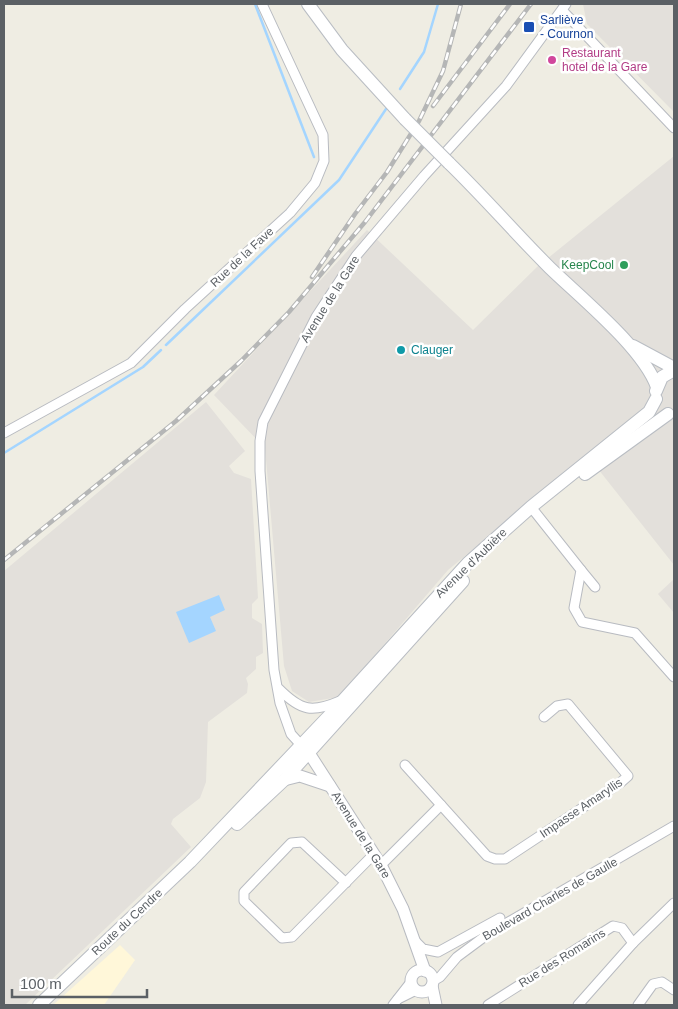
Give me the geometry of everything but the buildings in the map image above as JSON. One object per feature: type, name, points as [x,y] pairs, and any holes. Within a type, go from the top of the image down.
[{"type":"main road","points":[[308,4],[342,50],[405,118],[624,341],[652,374],[661,408],[671,415]]},
{"type":"main road","points":[[624,341],[674,369]]},
{"type":"main road","name":"Avenue d'Aubière","points":[[305,749],[343,700],[443,589],[468,564],[649,412],[662,377],[674,369]]},
{"type":"main road","name":"Avenue d'Aubière","points":[[305,749],[472,570],[533,511],[595,466],[671,415]]},
{"type":"main road","name":"Route du Cendre","points":[[190,862],[238,823],[284,780],[305,749]]},
{"type":"main road","name":"Route du Cendre","points":[[40,1004],[190,862],[305,749]]},
{"type":"street","name":"Rue de la Fave","points":[[4,433],[131,363],[185,309],[290,214],[315,183],[324,161],[323,135],[262,4]]},
{"type":"street","points":[[564,7],[674,128]]},
{"type":"street","name":"Avenue de la Gare","points":[[429,1005],[422,982],[414,940],[403,908],[374,854],[305,749],[291,734],[280,703],[274,670],[260,472],[260,440],[263,422],[316,317],[356,256],[424,176],[506,86],[564,7]]},
{"type":"street","points":[[533,511],[595,587]]},
{"type":"street","points":[[581,570],[574,608],[582,622],[635,633],[674,677]]},
{"type":"street","points":[[279,690],[292,703],[306,709],[322,708],[343,700]]},
{"type":"street","name":"Impasse Amaryllis","points":[[405,765],[487,856],[495,859],[505,859],[628,776],[568,704],[557,706],[544,717]]},
{"type":"street","points":[[284,780],[300,776],[330,786]]},
{"type":"street","points":[[381,865],[441,805]]},
{"type":"street","name":"Boulevard Charles de Gaulle","points":[[395,1002],[422,982],[440,977],[457,957],[488,934],[674,826]]},
{"type":"street","points":[[346,883],[302,842],[291,843],[244,892],[244,901],[282,938],[292,937],[346,883],[374,854]]},
{"type":"street","points":[[578,1005],[633,943],[674,902]]},
{"type":"street","name":"Boulevard Charles de Gaulle","points":[[414,940],[423,949],[438,952],[500,918]]},
{"type":"street","name":"Rue des Romarins","points":[[488,1005],[614,926],[622,928],[633,943]]},
{"type":"street","name":"Avenue de la Gare","points":[[422,982],[436,1005]]},
{"type":"street","points":[[638,1005],[653,984],[662,982],[674,990]]},
{"type":"shaded area","points":[[583,4],[674,4],[674,112],[587,24]]},
{"type":"shaded area","points":[[674,156],[674,565],[587,455],[448,570],[339,697],[309,702],[292,691],[284,666],[265,448],[214,395],[367,230],[473,330],[537,267]]},
{"type":"shaded area","points":[[206,402],[245,451],[229,466],[234,473],[251,479],[258,598],[252,604],[252,618],[262,624],[263,653],[256,657],[256,669],[246,678],[248,684],[247,693],[208,722],[206,782],[200,798],[173,819],[171,824],[191,847],[25,1005],[4,1005],[4,571]]},
{"type":"shaded area","points":[[674,579],[674,613],[658,594]]},
{"type":"shaded area","points":[[120,945],[135,960],[104,1005],[53,1005]]},
{"type":"water","points":[[219,595],[225,610],[210,617],[216,631],[189,643],[176,612]]},
{"type":"waterway","points":[[255,4],[314,157]]},
{"type":"waterway","points":[[400,89],[424,52],[438,4]]},
{"type":"waterway","points":[[166,345],[339,180],[386,109]]},
{"type":"waterway","points":[[4,453],[143,367],[161,350]]},
{"type":"railway","points":[[312,277],[355,214],[387,172],[419,121],[443,71],[461,4]]},
{"type":"railway","points":[[433,106],[510,4]]},
{"type":"railway","points":[[4,560],[176,421],[241,361],[289,312],[365,222],[531,4]]},
{"type":"place","name":"Sarliève - Cournon","points":[[529,27]]},
{"type":"place","name":"Restaurant hotel de la Gare","points":[[552,60]]},
{"type":"place","name":"KeepCool","points":[[624,265]]},
{"type":"place","name":"Clauger","points":[[401,350]]}]
